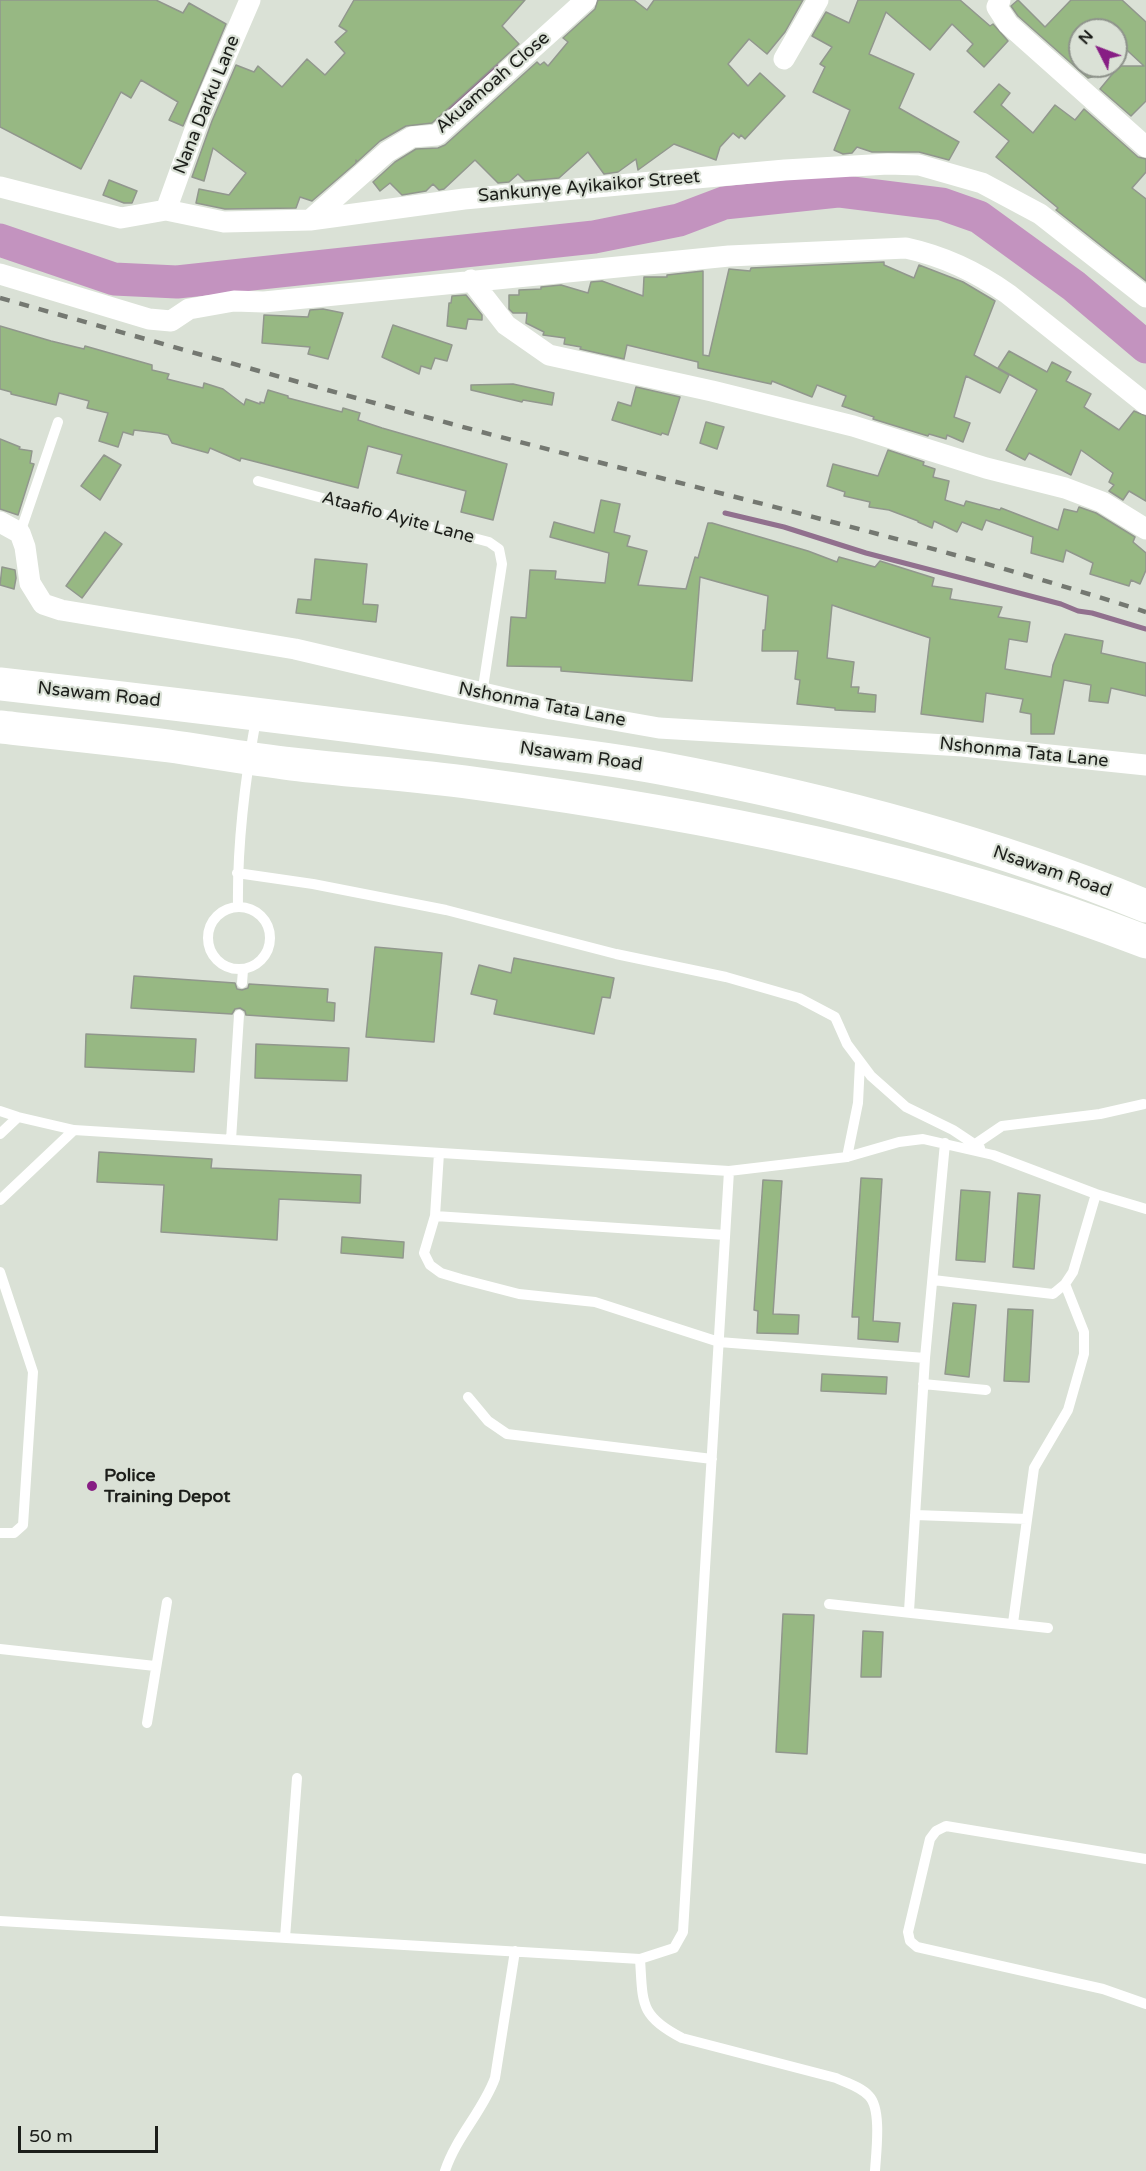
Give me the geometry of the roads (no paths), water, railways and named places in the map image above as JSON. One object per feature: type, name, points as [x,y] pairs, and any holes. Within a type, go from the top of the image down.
[{"type":"highway","name":"Nsawam Road","points":[[0,684],[257,713],[657,767],[800,797],[951,836],[1098,886],[1146,906]]},
{"type":"highway","name":"Nsawam Road","points":[[0,726],[249,758],[471,783],[651,809],[788,836],[930,870],[1099,924],[1146,942]]},
{"type":"street","name":"Nana Darku Lane","points":[[166,210],[200,116],[250,0]]},
{"type":"street","name":"Akuamoah Close","points":[[310,220],[387,152],[412,137],[437,135],[586,0]]},
{"type":"street","points":[[784,59],[818,0]]},
{"type":"street","points":[[1000,0],[997,7],[1008,24],[1146,147]]},
{"type":"street","name":"Sankunye Ayikaikor Street","points":[[0,187],[121,218],[166,210],[224,222],[310,220],[464,199],[785,170],[888,164],[919,165],[982,183],[1040,214],[1146,297]]},
{"type":"street","points":[[0,274],[139,316],[171,321],[189,309],[234,301],[264,302],[729,256],[906,248],[955,264],[986,279],[1146,404]]},
{"type":"street","points":[[471,280],[506,326],[549,355],[712,391],[854,426],[986,468],[1065,488],[1102,502],[1146,529]]},
{"type":"street","points":[[0,522],[20,533]]},
{"type":"street","name":"Nshonma Tata Lane","points":[[20,533],[25,547],[30,583],[43,604],[61,610],[295,649],[551,709],[659,728],[963,746],[1146,765]]},
{"type":"lane","points":[[20,533],[58,422]]},
{"type":"lane","name":"Ataafio Ayite Lane","points":[[258,481],[489,542],[499,549],[502,564],[482,694]]},
{"type":"lane","points":[[238,907],[237,873],[249,758],[257,713]]},
{"type":"lane","points":[[237,873],[313,884],[446,910],[615,954],[726,977],[799,998],[835,1017],[847,1044],[871,1076],[906,1107],[953,1130],[993,1155]]},
{"type":"lane","points":[[238,907],[251,909],[262,917],[269,929],[270,942],[265,955],[256,965],[243,970],[226,968],[213,957],[207,941],[210,924],[222,912],[238,907]]},
{"type":"lane","points":[[242,983],[243,970]]},
{"type":"lane","points":[[231,1140],[239,1015]]},
{"type":"lane","points":[[847,1157],[858,1103],[861,1062]]},
{"type":"lane","points":[[974,1145],[1002,1126],[1100,1114],[1144,1104]]},
{"type":"lane","points":[[0,1111],[74,1130],[729,1171],[847,1157],[899,1142],[923,1138],[993,1155],[1096,1194],[1146,1209]]},
{"type":"lane","points":[[0,1134],[18,1117]]},
{"type":"lane","points":[[0,1200],[74,1130]]},
{"type":"lane","points":[[909,1611],[925,1358],[945,1143]]},
{"type":"lane","points":[[439,1153],[435,1216],[424,1253],[430,1265],[441,1273],[519,1294],[595,1302],[719,1342],[925,1358]]},
{"type":"lane","points":[[0,1921],[640,1959],[674,1948],[683,1932],[729,1171]]},
{"type":"lane","points":[[933,1280],[1053,1294],[1065,1284],[1073,1272],[1096,1194]]},
{"type":"lane","points":[[435,1216],[725,1235]]},
{"type":"lane","points":[[0,1272],[33,1372],[23,1525],[14,1533],[0,1533]]},
{"type":"lane","points":[[1014,1623],[1034,1468],[1068,1410],[1084,1354],[1084,1332],[1065,1284]]},
{"type":"lane","points":[[923,1384],[986,1390]]},
{"type":"lane","points":[[468,1397],[488,1421],[507,1434],[712,1459]]},
{"type":"lane","points":[[915,1515],[1027,1519]]},
{"type":"lane","points":[[147,1723],[167,1602]]},
{"type":"lane","points":[[829,1604],[1048,1628]]},
{"type":"lane","points":[[0,1649],[155,1666]]},
{"type":"lane","points":[[285,1938],[297,1778]]},
{"type":"lane","points":[[1146,1859],[946,1826],[936,1831],[930,1839],[908,1932],[910,1941],[917,1947],[1103,1989],[1146,2004]]},
{"type":"lane","points":[[445,2171],[454,2148],[489,2093],[495,2078],[515,1951]]},
{"type":"lane","points":[[640,1959],[643,2002],[651,2017],[663,2028],[682,2038],[836,2078],[856,2086],[870,2097],[876,2109],[875,2171]]},
{"type":"waterway","points":[[449,107],[497,67]]},
{"type":"waterway","points":[[0,240],[114,279],[177,282],[594,237],[679,220],[724,203],[838,191],[942,204],[979,217],[1074,286],[1146,347]]},
{"type":"waterway","points":[[725,513],[784,527],[866,553],[1061,604],[1078,611],[1146,629]]},
{"type":"railway","points":[[0,298],[448,423],[910,543],[1146,612]]},
{"type":"place","name":"Police Training Depot","points":[[92,1486]]}]
